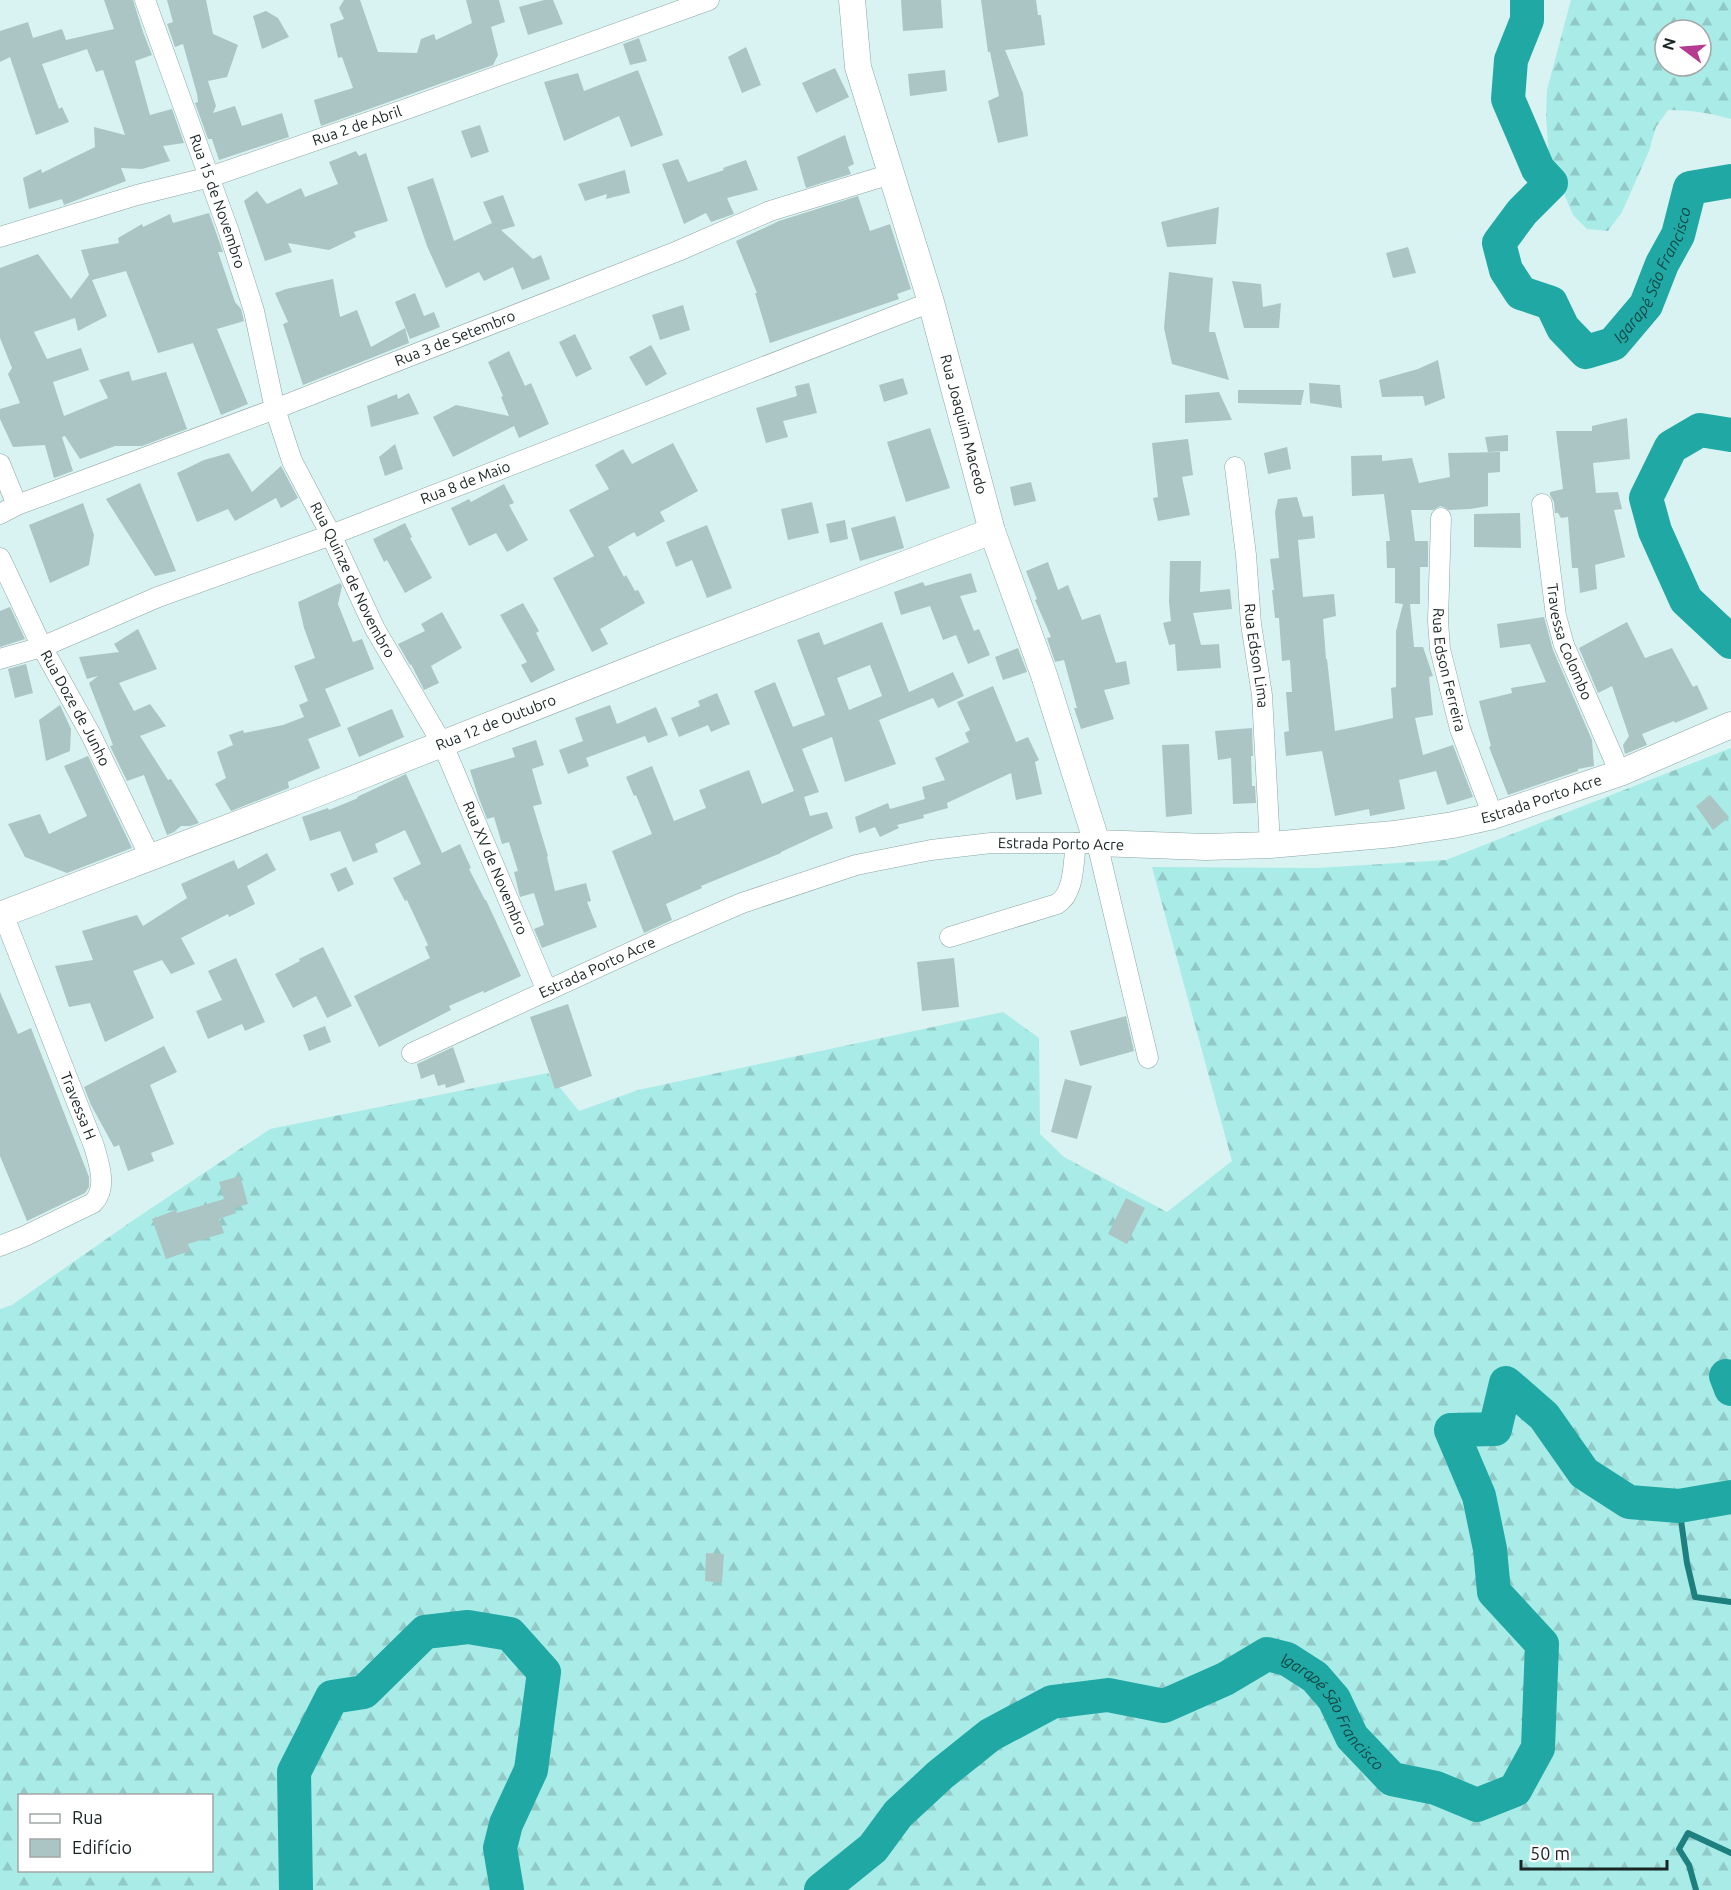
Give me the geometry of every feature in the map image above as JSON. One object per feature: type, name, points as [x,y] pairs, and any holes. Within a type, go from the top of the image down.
[{"type":"street","name":"Rua 15 de Novembro","points":[[145,0],[210,177],[254,311],[275,409]]},
{"type":"street","name":"Rua 2 de Abril","points":[[0,237],[137,195],[210,177],[709,0]]},
{"type":"street","name":"Rua Joaquim Macedo","points":[[852,0],[858,67],[931,302],[992,531],[1044,675],[1087,843]]},
{"type":"street","name":"Rua 3 de Setembro","points":[[9,510],[275,409],[678,251],[770,211],[891,174]]},
{"type":"street","name":"Rua 8 de Maio","points":[[0,659],[42,647],[158,597],[331,535],[931,302]]},
{"type":"street","name":"Rua Quinze de Novembro","points":[[275,409],[292,461],[331,535],[375,629],[443,745]]},
{"type":"street","points":[[0,464],[9,510]]},
{"type":"street","name":"Rua Edson Lima","points":[[1235,467],[1246,555],[1251,624],[1262,695],[1270,845]]},
{"type":"street","name":"Travessa Colombo","points":[[1542,504],[1556,616],[1564,645],[1620,773]]},
{"type":"street","name":"Rua Edson Ferreira","points":[[1442,518],[1438,621],[1440,649],[1460,729],[1472,758],[1481,790],[1493,816]]},
{"type":"street","name":"Rua 12 de Outubro","points":[[1,914],[992,531]]},
{"type":"street","name":"Rua Doze de Junho","points":[[0,558],[42,647],[91,735],[150,857]]},
{"type":"street","name":"Estrada Porto Acre","points":[[412,1053],[742,903],[856,865],[931,850],[991,843],[1270,845],[1394,834],[1453,825],[1493,816],[1620,773],[1731,725]]},
{"type":"street","name":"Rua XV de Novembro","points":[[443,745],[547,991]]},
{"type":"street","points":[[950,937],[1064,900],[1087,843]]},
{"type":"street","points":[[1087,843],[1148,1058]]},
{"type":"street","name":"Travessa H","points":[[0,1246],[93,1203],[98,1198],[101,1182],[100,1166],[94,1146],[1,914]]},
{"type":"green space","points":[[1571,0],[1731,0],[1731,119],[1700,112],[1668,110],[1656,127],[1649,151],[1622,212],[1608,231],[1587,229],[1573,215],[1549,158],[1547,90]]},
{"type":"green space","points":[[1731,748],[1731,1890],[0,1890],[0,1309],[12,1305],[270,1129],[548,1073],[579,1111],[638,1090],[1003,1012],[1039,1038],[1040,1134],[1064,1157],[1167,1212],[1232,1161],[1152,867],[1318,868],[1446,860]]},
{"type":"building","points":[[104,0],[133,0],[152,55],[135,61],[150,115],[172,109],[184,143],[163,146],[170,161],[142,169],[121,168],[126,181],[64,205],[62,199],[29,209],[23,178],[41,169],[42,173],[95,147],[94,127],[125,135],[103,70],[96,72],[87,49],[42,64],[59,109],[62,107],[69,122],[36,135],[10,57],[0,62],[0,31],[28,22],[33,38],[62,29],[66,40],[114,29]]},
{"type":"building","points":[[167,0],[206,0],[213,34],[238,45],[227,77],[208,81],[216,106],[213,113],[235,106],[242,126],[282,113],[289,137],[219,160],[212,139],[208,139],[195,103],[198,102],[197,94],[183,44],[175,47],[167,24],[173,22]]},
{"type":"building","points":[[344,0],[360,0],[378,52],[417,53],[421,39],[434,34],[436,40],[472,23],[466,0],[499,0],[505,22],[491,27],[498,55],[493,65],[321,126],[314,100],[353,88],[342,57],[338,58],[330,24],[344,19],[339,8]]},
{"type":"building","points":[[544,0],[553,0],[563,24],[528,35],[519,7]]},
{"type":"building","points":[[901,0],[941,0],[943,28],[903,31]]},
{"type":"building","points":[[981,0],[1036,0],[1038,15],[1041,15],[1045,45],[1005,50],[1023,93],[1028,136],[998,143],[988,101],[999,96],[990,52],[988,52]]},
{"type":"building","points":[[266,11],[278,18],[289,37],[262,49],[253,16]]},
{"type":"building","points":[[639,38],[647,61],[630,65],[623,44]]},
{"type":"building","points":[[746,47],[761,85],[742,93],[728,57]]},
{"type":"building","points":[[835,68],[849,97],[816,113],[802,83]]},
{"type":"building","points":[[638,70],[663,135],[631,147],[619,116],[564,141],[544,82],[578,73],[584,91]]},
{"type":"building","points":[[945,70],[947,91],[910,96],[908,74]]},
{"type":"building","points":[[480,125],[489,152],[471,158],[461,131]]},
{"type":"building","points":[[845,135],[854,164],[848,167],[851,174],[806,188],[797,157]]},
{"type":"building","points":[[356,151],[359,156],[366,153],[388,221],[354,232],[356,237],[329,250],[288,243],[292,252],[265,261],[244,201],[257,191],[267,204],[301,188],[305,197],[338,184],[329,162]]},
{"type":"building","points":[[678,159],[688,182],[746,160],[758,190],[727,198],[734,214],[711,222],[706,213],[684,224],[662,164]]},
{"type":"building","points":[[625,170],[630,193],[606,199],[607,194],[585,201],[578,184]]},
{"type":"building","points":[[433,178],[454,241],[492,223],[483,202],[503,195],[515,226],[501,230],[533,259],[541,255],[550,279],[522,290],[513,267],[484,281],[479,272],[446,288],[427,246],[407,187]]},
{"type":"building","points":[[858,196],[870,231],[890,224],[911,289],[897,294],[899,299],[770,343],[755,293],[757,293],[736,241],[779,221]]},
{"type":"building","points":[[1219,207],[1216,244],[1167,247],[1161,222]]},
{"type":"building","points":[[209,213],[223,252],[218,252],[244,321],[217,329],[248,404],[221,415],[193,343],[158,353],[126,271],[92,280],[107,316],[78,331],[75,318],[34,332],[47,359],[81,348],[89,370],[53,382],[64,416],[108,398],[99,380],[129,371],[132,381],[166,372],[187,429],[142,446],[115,446],[80,459],[65,436],[62,437],[73,471],[54,478],[45,445],[13,447],[0,419],[0,409],[20,403],[8,374],[12,368],[0,338],[0,268],[38,254],[71,299],[89,275],[81,250],[119,243],[118,238],[142,224],[143,227],[170,214],[173,223]]},
{"type":"building","points":[[1408,247],[1416,273],[1393,278],[1386,253]]},
{"type":"building","points":[[1169,272],[1213,278],[1209,332],[1215,332],[1229,380],[1172,364],[1164,328]]},
{"type":"building","points":[[333,279],[340,317],[357,310],[371,347],[405,328],[409,343],[303,385],[283,324],[288,322],[275,293]]},
{"type":"building","points":[[1232,281],[1261,284],[1263,307],[1281,303],[1279,328],[1244,328]]},
{"type":"building","points":[[415,293],[424,316],[434,312],[440,327],[410,339],[395,302]]},
{"type":"building","points":[[683,305],[690,330],[660,340],[652,315]]},
{"type":"building","points":[[575,334],[592,369],[576,377],[559,342]]},
{"type":"building","points":[[651,345],[667,374],[646,386],[629,357]]},
{"type":"building","points":[[509,351],[525,386],[531,383],[549,424],[519,438],[514,426],[453,457],[433,417],[456,405],[509,416],[488,362]]},
{"type":"building","points":[[1438,360],[1445,398],[1425,406],[1423,396],[1382,397],[1379,380],[1418,369]]},
{"type":"building","points":[[903,378],[908,394],[884,402],[879,385]]},
{"type":"building","points":[[809,383],[817,413],[783,421],[788,437],[766,443],[756,408],[797,396],[795,386]]},
{"type":"building","points":[[1309,383],[1340,385],[1342,408],[1310,403]]},
{"type":"building","points":[[1238,390],[1304,390],[1301,405],[1238,403]]},
{"type":"building","points":[[1219,392],[1232,420],[1185,423],[1185,395]]},
{"type":"building","points":[[409,393],[419,414],[371,427],[367,406],[397,394],[398,399]]},
{"type":"building","points":[[1627,418],[1630,459],[1593,463],[1596,493],[1618,492],[1622,509],[1614,510],[1625,557],[1595,565],[1597,589],[1580,593],[1578,568],[1572,568],[1568,517],[1561,518],[1558,513],[1555,513],[1554,502],[1550,495],[1550,492],[1563,489],[1556,431],[1592,431],[1592,426]]},
{"type":"building","points":[[930,428],[950,488],[906,502],[887,442]]},
{"type":"building","points":[[1508,435],[1508,451],[1488,452],[1485,437]]},
{"type":"building","points":[[1188,439],[1193,475],[1182,477],[1190,515],[1158,521],[1153,498],[1158,497],[1152,443]]},
{"type":"building","points":[[673,443],[698,491],[660,512],[665,521],[637,537],[634,532],[608,547],[624,577],[626,575],[645,603],[600,629],[608,644],[592,652],[553,578],[594,556],[569,510],[609,489],[595,465],[623,449],[632,464]]},
{"type":"building","points":[[395,444],[403,469],[385,476],[379,457]]},
{"type":"building","points":[[1287,447],[1291,469],[1268,474],[1264,453]]},
{"type":"building","points":[[1500,452],[1500,472],[1488,473],[1488,506],[1449,510],[1441,506],[1433,510],[1411,510],[1415,541],[1428,541],[1428,567],[1420,567],[1420,604],[1410,604],[1414,647],[1423,647],[1433,676],[1429,677],[1433,715],[1415,718],[1423,755],[1453,745],[1473,797],[1447,805],[1436,771],[1399,780],[1405,809],[1370,816],[1369,809],[1335,816],[1322,751],[1286,756],[1284,732],[1289,731],[1286,692],[1292,692],[1290,660],[1282,661],[1279,618],[1275,618],[1270,559],[1279,558],[1275,512],[1278,499],[1297,497],[1303,517],[1313,516],[1315,538],[1298,540],[1303,597],[1334,594],[1336,616],[1323,619],[1335,731],[1359,726],[1393,718],[1391,688],[1396,687],[1396,631],[1403,604],[1395,603],[1395,568],[1387,568],[1386,541],[1390,541],[1384,494],[1352,496],[1351,456],[1382,455],[1382,461],[1412,458],[1419,483],[1450,477],[1448,453]]},
{"type":"building","points":[[229,453],[252,492],[281,466],[298,498],[281,508],[276,498],[235,521],[228,509],[197,522],[177,473],[204,460]]},
{"type":"building","points":[[1031,482],[1036,501],[1014,506],[1010,487]]},
{"type":"building","points":[[140,483],[176,571],[155,576],[106,499]]},
{"type":"building","points":[[504,484],[514,503],[509,505],[528,540],[507,552],[496,533],[469,546],[451,508],[469,499],[471,502]]},
{"type":"building","points":[[812,502],[819,533],[788,540],[781,509]]},
{"type":"building","points":[[83,503],[94,535],[89,565],[50,583],[29,525]]},
{"type":"building","points":[[1520,513],[1521,548],[1474,547],[1474,514]]},
{"type":"building","points":[[895,516],[904,548],[860,561],[851,528]]},
{"type":"building","points":[[845,520],[848,539],[830,543],[826,524]]},
{"type":"building","points":[[405,523],[412,537],[410,538],[432,578],[405,593],[387,560],[384,562],[373,539]]},
{"type":"building","points":[[707,525],[732,588],[707,598],[692,560],[676,567],[666,542]]},
{"type":"building","points":[[1170,561],[1201,561],[1200,592],[1230,589],[1232,609],[1193,613],[1201,645],[1219,644],[1221,668],[1177,671],[1175,644],[1169,645],[1163,623],[1171,621]]},
{"type":"building","points":[[1048,562],[1058,590],[1068,585],[1082,620],[1100,614],[1116,663],[1126,661],[1130,684],[1104,690],[1114,719],[1081,729],[1064,660],[1055,662],[1047,638],[1051,637],[1035,600],[1037,599],[1026,571]]},
{"type":"building","points":[[971,573],[977,592],[960,596],[974,631],[979,629],[990,655],[968,664],[956,635],[943,640],[930,606],[901,615],[894,592],[923,582],[925,586]]},
{"type":"building","points":[[340,583],[342,586],[338,604],[353,642],[362,639],[374,669],[325,689],[341,726],[308,739],[320,768],[288,782],[289,788],[231,811],[215,784],[226,778],[217,752],[233,745],[229,735],[243,730],[244,733],[283,725],[304,717],[299,705],[308,701],[294,666],[315,658],[304,628],[298,602]]},
{"type":"building","points":[[523,603],[539,631],[536,633],[555,670],[531,683],[521,665],[527,662],[500,615]]},
{"type":"building","points":[[10,607],[25,639],[0,647],[0,611]]},
{"type":"building","points":[[442,612],[462,648],[431,666],[439,683],[424,690],[398,644],[425,631],[421,624]]},
{"type":"building","points":[[1544,617],[1553,650],[1592,740],[1594,766],[1578,769],[1578,771],[1508,795],[1489,747],[1491,746],[1479,701],[1512,693],[1511,688],[1546,682],[1530,644],[1500,648],[1497,624]]},
{"type":"building","points":[[882,622],[909,692],[953,672],[964,696],[938,708],[933,698],[879,720],[896,764],[845,782],[832,737],[802,749],[819,792],[804,797],[810,816],[827,812],[833,828],[781,853],[701,886],[702,888],[666,904],[672,920],[644,933],[612,851],[652,834],[626,777],[652,766],[674,821],[706,808],[699,790],[749,770],[762,804],[794,791],[754,691],[775,682],[793,727],[825,715],[797,640],[819,632],[824,645]],"holes":[[[870,665],[882,696],[849,710],[837,678]]]},
{"type":"building","points":[[1627,622],[1645,658],[1672,648],[1693,687],[1697,685],[1708,709],[1642,734],[1647,745],[1625,754],[1623,745],[1629,736],[1612,686],[1598,693],[1579,648]]},
{"type":"building","points":[[138,629],[157,669],[119,683],[134,711],[150,704],[166,726],[140,736],[199,823],[181,826],[167,835],[144,775],[127,781],[110,746],[113,745],[89,683],[98,676],[87,679],[79,657],[119,652],[114,644]]},
{"type":"building","points":[[1018,648],[1027,672],[1003,680],[995,657]]},
{"type":"building","points":[[26,664],[33,693],[15,698],[8,669]]},
{"type":"building","points":[[993,686],[1016,742],[1028,737],[1039,760],[1035,762],[1042,794],[1016,800],[1011,773],[947,803],[948,808],[923,815],[924,818],[897,825],[899,828],[880,837],[875,827],[859,833],[855,817],[888,803],[890,809],[925,799],[922,787],[945,780],[935,758],[969,742],[965,733],[970,730],[957,702]]},
{"type":"building","points":[[717,693],[730,724],[711,732],[708,725],[679,737],[671,718],[700,706],[698,701]]},
{"type":"building","points":[[60,705],[71,729],[70,751],[46,761],[39,720]]},
{"type":"building","points":[[610,705],[617,724],[656,707],[668,735],[648,743],[645,736],[586,758],[589,766],[568,774],[559,750],[583,741],[575,718]]},
{"type":"building","points":[[392,709],[404,737],[359,757],[347,728]]},
{"type":"building","points":[[1252,728],[1252,786],[1255,786],[1256,803],[1233,804],[1231,758],[1218,760],[1215,731]]},
{"type":"building","points":[[536,740],[544,765],[532,769],[542,804],[533,806],[548,856],[555,891],[586,883],[591,901],[587,902],[597,927],[542,948],[534,929],[544,925],[534,893],[520,897],[514,872],[518,871],[509,842],[502,844],[494,817],[487,819],[470,770],[515,757],[512,748]]},
{"type":"building","points":[[1189,744],[1192,814],[1166,817],[1162,745]]},
{"type":"building","points":[[88,756],[132,848],[67,873],[25,857],[8,824],[40,814],[49,834],[87,816],[64,766]]},
{"type":"building","points":[[406,774],[442,853],[460,844],[471,868],[469,869],[521,976],[449,1006],[451,1010],[379,1047],[354,996],[430,958],[425,947],[428,945],[407,900],[405,901],[393,878],[421,864],[405,830],[375,844],[378,852],[353,862],[340,831],[310,841],[302,817],[328,808],[329,810]]},
{"type":"building","points":[[1710,795],[1729,817],[1713,830],[1696,806]]},
{"type":"building","points":[[267,853],[276,870],[247,886],[255,904],[229,917],[228,914],[181,938],[195,964],[171,974],[162,960],[133,971],[154,1018],[105,1042],[90,1003],[69,1007],[55,966],[93,960],[82,931],[137,915],[143,926],[187,898],[181,884],[234,860],[238,869]]},
{"type":"building","points":[[346,867],[354,884],[338,892],[330,874]]},
{"type":"building","points":[[323,947],[352,1006],[327,1018],[316,996],[293,1008],[275,974]]},
{"type":"building","points":[[236,958],[265,1022],[245,1031],[242,1024],[208,1039],[196,1011],[222,1000],[208,971]]},
{"type":"building","points":[[954,958],[959,1007],[922,1011],[917,962]]},
{"type":"building","points":[[0,992],[18,1034],[31,1028],[89,1177],[89,1187],[85,1193],[27,1221],[0,1156]]},
{"type":"building","points":[[568,1004],[592,1076],[555,1089],[530,1017]]},
{"type":"building","points":[[1126,1016],[1134,1051],[1080,1066],[1070,1031]]},
{"type":"building","points":[[325,1026],[331,1042],[309,1051],[303,1035]]},
{"type":"building","points":[[164,1046],[177,1072],[150,1085],[174,1144],[151,1153],[154,1161],[128,1171],[119,1145],[114,1147],[84,1087]]},
{"type":"building","points":[[453,1047],[465,1082],[446,1088],[445,1084],[438,1086],[434,1074],[421,1079],[417,1064]]},
{"type":"building","points":[[1065,1079],[1092,1086],[1077,1139],[1051,1132]]},
{"type":"building","points":[[240,1176],[248,1204],[235,1208],[236,1213],[219,1219],[224,1233],[188,1244],[190,1251],[166,1259],[152,1219],[176,1210],[177,1213],[224,1199],[219,1182]]},
{"type":"building","points":[[1126,1198],[1145,1208],[1127,1244],[1108,1234]]},
{"type":"building","points":[[706,1553],[724,1554],[722,1583],[705,1581]]},
{"type":"waterway","name":"Igarapé São Francisco","points":[[1527,0],[1527,20],[1511,60],[1508,99],[1538,169],[1551,183],[1522,212],[1499,243],[1506,270],[1521,293],[1551,303],[1563,328],[1586,352],[1613,344],[1646,305],[1662,264],[1678,235],[1690,188],[1731,181]]},
{"type":"waterway","name":"Igarapé São Francisco","points":[[1731,435],[1700,430],[1671,447],[1646,498],[1655,531],[1686,600],[1731,642]]},
{"type":"waterway","name":"Igarapé São Francisco","points":[[1731,1381],[1726,1376],[1731,1389]]},
{"type":"waterway","name":"Igarapé São Francisco","points":[[821,1890],[873,1848],[898,1814],[940,1775],[990,1735],[1052,1702],[1108,1695],[1164,1706],[1225,1679],[1267,1654],[1287,1659],[1315,1677],[1334,1699],[1352,1737],[1392,1779],[1436,1788],[1477,1805],[1515,1790],[1538,1748],[1542,1644],[1494,1592],[1490,1549],[1479,1496],[1451,1430],[1495,1429],[1506,1383],[1544,1416],[1584,1473],[1629,1502],[1679,1506],[1731,1497]]},
{"type":"waterway","points":[[1679,1506],[1687,1563],[1695,1597],[1731,1602]]},
{"type":"waterway","name":"Igarapé São Francisco","points":[[296,1890],[294,1772],[332,1697],[364,1692],[425,1632],[468,1627],[510,1634],[544,1672],[531,1770],[506,1824],[500,1848],[507,1890]]},
{"type":"waterway","points":[[1696,1890],[1689,1865],[1679,1849],[1688,1833],[1731,1853]]}]
